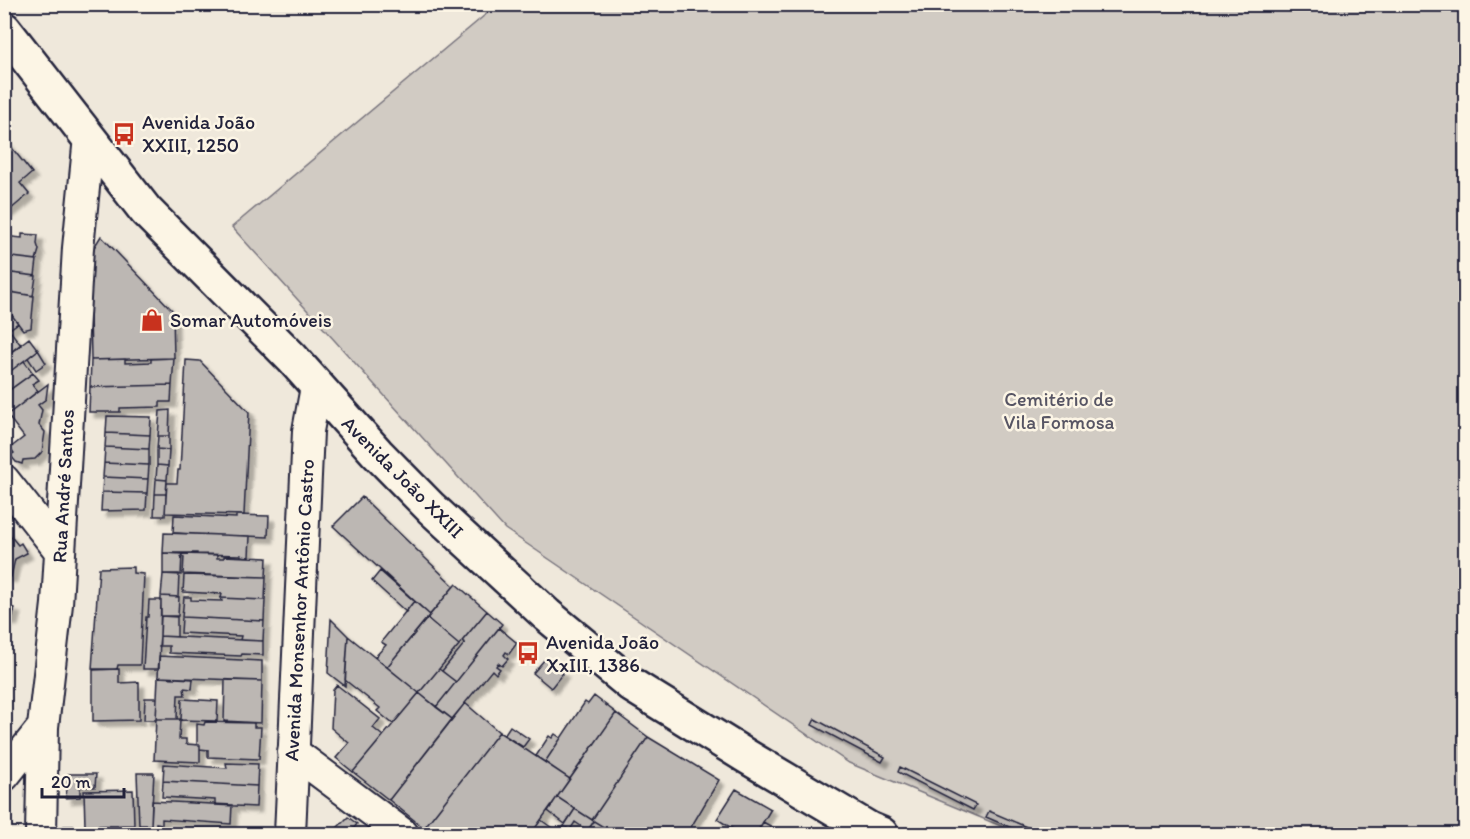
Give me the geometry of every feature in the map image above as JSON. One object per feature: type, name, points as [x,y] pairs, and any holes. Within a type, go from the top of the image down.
[{"type":"main road","name":"Avenida João XXIII","points":[[4,29],[146,211],[292,358],[316,387],[431,508],[547,615],[633,686],[746,756],[881,834]]},
{"type":"street","name":"Rua André Santos","points":[[41,834],[43,728],[57,604],[78,248],[89,137]]},
{"type":"street","name":"Avenida Monsenhor Antônio Castro","points":[[290,834],[308,431],[316,387]]},
{"type":"street","points":[[4,480],[59,550]]},
{"type":"street","points":[[4,776],[43,728]]},
{"type":"street","points":[[293,752],[404,834]]},
{"type":"green space","name":"Cemitério de Vila Formosa","points":[[497,5],[1465,5],[1465,834],[1020,834],[849,763],[505,529],[232,227]]},
{"type":"building","points":[[4,138],[32,173],[20,183],[29,194],[4,215]]},
{"type":"building","points":[[22,234],[38,235],[39,250],[36,260],[4,256],[4,236],[22,238]]},
{"type":"building","points":[[101,236],[173,311],[174,358],[91,360],[89,265],[93,249]]},
{"type":"building","points":[[4,256],[37,260],[35,276],[4,272]]},
{"type":"building","points":[[4,272],[36,276],[33,296],[4,291]]},
{"type":"building","points":[[4,291],[34,296],[31,328],[23,330],[4,305]]},
{"type":"building","points":[[4,305],[18,323],[4,333]]},
{"type":"building","points":[[11,332],[21,345],[4,357],[4,337]]},
{"type":"building","points":[[29,338],[38,350],[4,376],[4,357]]},
{"type":"building","points":[[38,350],[46,363],[36,370],[28,358]]},
{"type":"building","points":[[174,358],[172,385],[90,387],[91,360],[125,359],[125,363]]},
{"type":"building","points":[[186,360],[200,361],[249,412],[244,515],[165,513],[167,483],[177,483],[178,470],[180,470]]},
{"type":"building","points":[[24,361],[33,373],[4,394],[4,376]]},
{"type":"building","points":[[33,373],[39,380],[32,384],[38,391],[7,415],[4,411],[4,394]]},
{"type":"building","points":[[48,384],[46,399],[38,405],[42,410],[39,425],[45,432],[42,452],[35,459],[23,460],[22,464],[16,462],[10,455],[14,453],[10,448],[24,437],[7,415]]},
{"type":"building","points":[[172,385],[171,402],[160,402],[160,407],[120,408],[120,412],[89,412],[90,387]]},
{"type":"building","points":[[170,410],[169,436],[158,436],[160,411]]},
{"type":"building","points":[[107,416],[151,417],[150,435],[106,433]]},
{"type":"building","points":[[106,433],[150,435],[149,449],[105,447]]},
{"type":"building","points":[[158,436],[169,436],[169,450],[157,449]]},
{"type":"building","points":[[105,447],[149,449],[149,465],[104,463]]},
{"type":"building","points":[[157,449],[169,450],[168,466],[157,465]]},
{"type":"building","points":[[104,463],[149,465],[148,479],[103,477]]},
{"type":"building","points":[[157,465],[168,466],[167,480],[156,479]]},
{"type":"building","points":[[103,477],[148,479],[147,493],[102,492]]},
{"type":"building","points":[[156,479],[167,480],[166,494],[155,494]]},
{"type":"building","points":[[102,492],[147,493],[146,510],[101,511]]},
{"type":"building","points":[[155,494],[166,494],[165,516],[154,516]]},
{"type":"building","points":[[362,497],[454,586],[430,615],[333,526]]},
{"type":"building","points":[[174,515],[236,518],[236,515],[269,516],[268,537],[173,533]]},
{"type":"building","points":[[4,528],[18,545],[21,543],[27,553],[15,559],[11,577],[4,576]]},
{"type":"building","points":[[164,533],[250,536],[249,557],[163,553]]},
{"type":"building","points":[[163,553],[182,554],[181,575],[163,574]]},
{"type":"building","points":[[182,554],[217,555],[217,558],[224,558],[224,556],[267,558],[266,577],[183,574],[184,557],[181,557]]},
{"type":"building","points":[[133,567],[133,573],[144,574],[140,665],[118,665],[117,669],[92,669],[99,568]]},
{"type":"building","points":[[380,571],[414,601],[406,612],[372,581]]},
{"type":"building","points":[[163,574],[179,574],[178,597],[161,596]]},
{"type":"building","points":[[184,575],[266,577],[265,600],[221,598],[222,594],[183,592]]},
{"type":"building","points":[[456,584],[487,611],[459,645],[427,618]]},
{"type":"building","points":[[161,596],[179,597],[178,616],[161,616]]},
{"type":"building","points":[[184,597],[191,597],[191,600],[222,601],[221,598],[265,600],[264,621],[182,617]]},
{"type":"building","points":[[149,600],[161,600],[159,669],[143,669]]},
{"type":"building","points":[[414,601],[430,615],[387,667],[375,657],[386,645],[381,642]]},
{"type":"building","points":[[4,606],[15,608],[12,620],[7,619],[4,629]]},
{"type":"building","points":[[487,611],[502,624],[456,682],[442,671],[465,643],[462,641]]},
{"type":"building","points":[[161,616],[177,617],[177,637],[160,636]]},
{"type":"building","points":[[182,617],[264,621],[263,641],[240,640],[241,636],[181,633]]},
{"type":"building","points":[[427,618],[459,645],[419,693],[387,667]]},
{"type":"building","points":[[331,619],[348,636],[345,686],[328,673]]},
{"type":"building","points":[[499,628],[517,643],[509,654],[506,652],[504,655],[508,659],[502,666],[498,663],[496,666],[500,669],[496,674],[492,670],[452,719],[436,707]]},
{"type":"building","points":[[160,636],[263,641],[263,655],[169,653],[169,646],[159,646]]},
{"type":"building","points":[[348,636],[419,693],[393,724],[377,711],[380,708],[345,680]]},
{"type":"building","points":[[159,656],[262,661],[262,681],[158,677]]},
{"type":"building","points":[[545,659],[563,673],[551,688],[533,673]]},
{"type":"building","points":[[119,669],[119,683],[139,682],[139,720],[93,721],[93,670]]},
{"type":"building","points":[[439,669],[456,682],[436,707],[419,693]]},
{"type":"building","points":[[158,677],[193,679],[192,689],[184,688],[185,695],[178,695],[177,719],[156,719]]},
{"type":"building","points":[[225,680],[262,681],[261,723],[224,721]]},
{"type":"building","points":[[337,685],[380,719],[373,728],[383,736],[353,772],[336,758],[349,743],[331,728],[333,690]]},
{"type":"building","points":[[419,693],[452,719],[389,800],[353,772]]},
{"type":"building","points":[[594,696],[616,713],[570,779],[545,762],[585,702],[588,704]]},
{"type":"building","points":[[145,698],[157,698],[156,720],[144,720]]},
{"type":"building","points":[[182,699],[218,701],[217,721],[181,720]]},
{"type":"building","points":[[465,703],[499,732],[424,828],[389,800]]},
{"type":"building","points":[[616,713],[648,737],[592,820],[557,797]]},
{"type":"building","points":[[156,719],[180,719],[179,739],[186,739],[186,744],[200,745],[200,762],[154,760]]},
{"type":"building","points":[[815,719],[885,757],[882,762],[812,725]]},
{"type":"building","points":[[205,722],[254,723],[254,727],[261,727],[259,759],[208,757],[208,750],[200,749],[200,745],[197,745],[197,724],[204,725]]},
{"type":"building","points":[[510,726],[529,739],[523,747],[504,735]]},
{"type":"building","points":[[499,732],[570,779],[531,834],[432,834],[424,828]]},
{"type":"building","points":[[555,734],[561,738],[545,762],[536,756],[549,736],[552,738]]},
{"type":"building","points":[[648,737],[719,780],[687,834],[615,834],[592,820]]},
{"type":"building","points":[[226,763],[258,764],[257,786],[163,781],[164,764],[227,768]]},
{"type":"building","points":[[900,767],[976,805],[973,810],[898,772]]},
{"type":"building","points":[[137,773],[154,773],[151,825],[139,825]]},
{"type":"building","points":[[68,774],[96,774],[95,787],[80,787],[80,797],[66,798]]},
{"type":"building","points":[[163,781],[257,786],[256,807],[215,805],[215,800],[162,797]]},
{"type":"building","points":[[736,789],[771,809],[756,834],[737,834],[738,832],[717,819]]},
{"type":"building","points":[[133,790],[134,825],[85,826],[84,791]]},
{"type":"building","points":[[557,797],[575,809],[565,824],[548,811]]},
{"type":"building","points":[[152,801],[232,805],[231,824],[162,819],[162,824],[156,823],[156,826],[151,826]]},
{"type":"building","points":[[575,809],[594,821],[588,831],[575,822],[570,830],[564,826]]},
{"type":"building","points":[[989,811],[1043,834],[1026,834],[986,817]]},
{"type":"building","points":[[348,817],[357,824],[351,832],[361,834],[334,834],[334,831]]},
{"type":"building","points":[[541,820],[559,833],[531,834]]},
{"type":"building","points":[[594,821],[612,833],[585,834]]},
{"type":"building","points":[[763,822],[785,834],[756,834]]},
{"type":"building","points":[[64,826],[84,826],[83,829],[135,828],[135,834],[64,834]]},
{"type":"building","points":[[564,826],[570,830],[577,834],[558,834]]},
{"type":"building","points":[[151,827],[256,830],[256,834],[151,834]]},
{"type":"place","name":"Avenida João XXIII, 1250","points":[[124,134]]},
{"type":"place","name":"Somar Automóveis","points":[[152,320]]},
{"type":"place","name":"Avenida João XxIII, 1386","points":[[528,653]]}]
